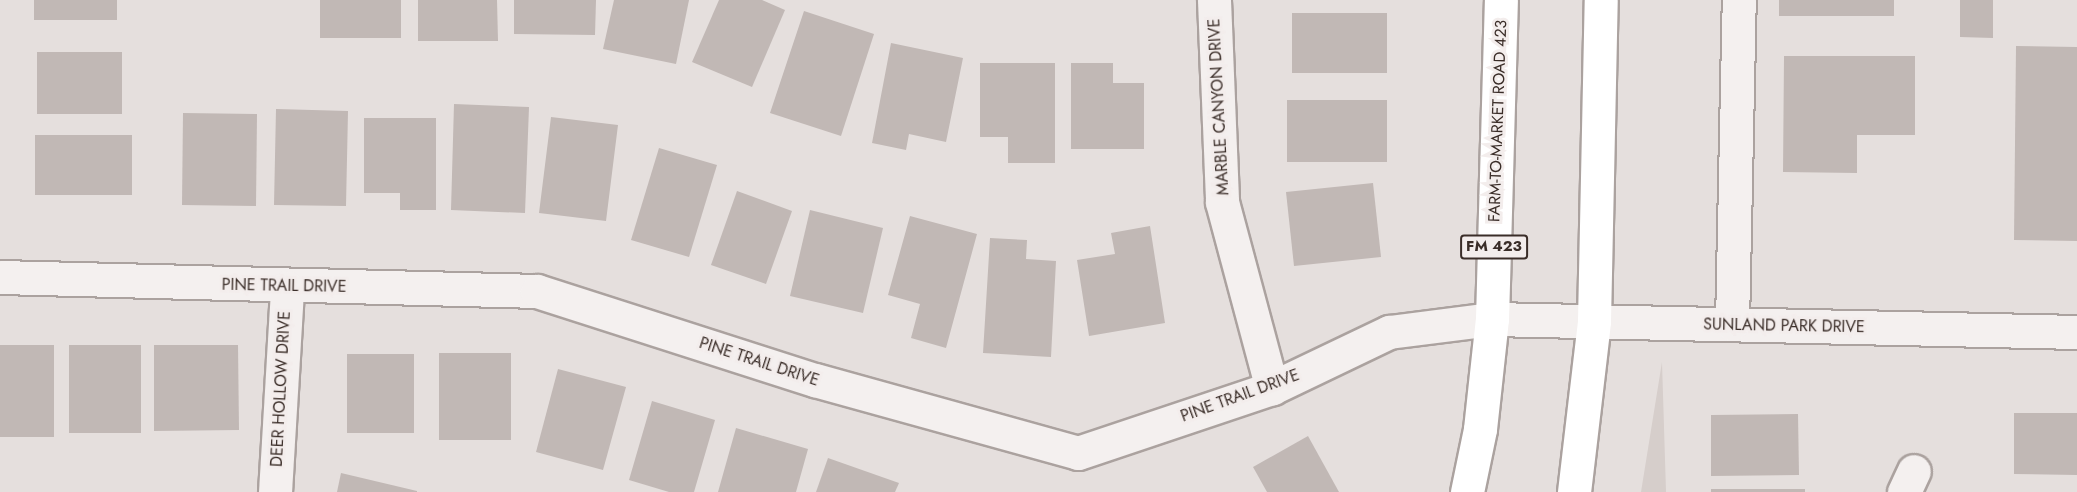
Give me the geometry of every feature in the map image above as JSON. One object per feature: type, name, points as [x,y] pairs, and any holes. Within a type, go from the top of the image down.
[{"type":"main road","name":"FARM-TO-MARKET ROAD 423","points":[[1467,492],[1480,429],[1492,319],[1501,0]]},
{"type":"main road","points":[[1574,492],[1594,321],[1601,0]]},
{"type":"street","name":"MARBLE CANYON DRIVE","points":[[1214,0],[1222,202],[1272,388]]},
{"type":"street","points":[[1732,324],[1739,0]]},
{"type":"street","name":"PINE TRAIL DRIVE","points":[[0,277],[537,291],[815,380],[1078,453],[1272,388],[1389,332],[1492,319]]},
{"type":"street","name":"DEER HOLLOW DRIVE","points":[[274,492],[287,286]]},
{"type":"street","name":"SUNLAND PARK DRIVE","points":[[1492,319],[2077,332]]},
{"type":"shaded area","points":[[1662,362],[1666,492],[1641,492]]},
{"type":"building","points":[[34,0],[117,0],[117,20],[34,20]]},
{"type":"building","points":[[320,0],[401,0],[401,38],[320,38]]},
{"type":"building","points":[[418,0],[497,0],[498,41],[418,41]]},
{"type":"building","points":[[514,0],[596,0],[595,35],[514,34]]},
{"type":"building","points":[[614,0],[689,0],[676,64],[603,49]]},
{"type":"building","points":[[719,0],[762,0],[785,10],[752,87],[692,62]]},
{"type":"building","points":[[1779,0],[1894,0],[1894,16],[1779,16]]},
{"type":"building","points":[[1960,0],[1993,0],[1993,38],[1960,37]]},
{"type":"building","points":[[804,11],[874,34],[841,136],[770,113]]},
{"type":"building","points":[[1292,13],[1387,13],[1387,73],[1292,73]]},
{"type":"building","points":[[891,43],[963,58],[946,142],[909,134],[906,150],[872,143]]},
{"type":"building","points":[[2016,46],[2077,47],[2077,241],[2014,240]]},
{"type":"building","points":[[37,52],[122,52],[122,114],[37,114]]},
{"type":"building","points":[[1784,56],[1915,56],[1915,135],[1857,135],[1857,173],[1783,172]]},
{"type":"building","points":[[980,63],[1055,63],[1055,163],[1008,163],[1008,137],[980,137]]},
{"type":"building","points":[[1071,63],[1113,63],[1113,83],[1144,83],[1144,149],[1071,149]]},
{"type":"building","points":[[1287,100],[1387,100],[1387,162],[1287,162]]},
{"type":"building","points":[[454,104],[529,107],[525,213],[451,210]]},
{"type":"building","points":[[276,109],[348,111],[346,206],[274,205]]},
{"type":"building","points":[[183,113],[257,114],[256,206],[182,205]]},
{"type":"building","points":[[551,117],[618,125],[606,221],[539,213]]},
{"type":"building","points":[[364,118],[436,118],[436,210],[400,210],[400,193],[364,193]]},
{"type":"building","points":[[35,135],[132,135],[132,195],[35,195]]},
{"type":"building","points":[[659,148],[717,165],[689,257],[631,240]]},
{"type":"building","points":[[1373,183],[1381,257],[1294,266],[1286,192]]},
{"type":"building","points":[[737,191],[792,211],[766,284],[711,265]]},
{"type":"building","points":[[810,210],[883,228],[863,313],[790,296]]},
{"type":"building","points":[[910,216],[977,234],[946,348],[911,338],[920,304],[888,295]]},
{"type":"building","points":[[1150,226],[1165,323],[1089,336],[1077,260],[1115,254],[1111,233]]},
{"type":"building","points":[[990,238],[1027,240],[1026,259],[1056,261],[1051,357],[983,353]]},
{"type":"building","points":[[0,345],[54,345],[54,437],[0,437]]},
{"type":"building","points":[[69,345],[141,345],[141,433],[69,433]]},
{"type":"building","points":[[154,345],[238,345],[239,430],[154,431]]},
{"type":"building","points":[[439,353],[511,353],[511,440],[439,440]]},
{"type":"building","points":[[347,354],[414,354],[414,433],[347,433]]},
{"type":"building","points":[[558,369],[626,387],[603,470],[536,452]]},
{"type":"building","points":[[652,401],[715,420],[694,492],[669,492],[629,480]]},
{"type":"building","points":[[2014,413],[2077,413],[2077,475],[2014,474]]},
{"type":"building","points":[[1798,414],[1799,475],[1711,476],[1711,415]]},
{"type":"building","points":[[736,428],[808,449],[796,492],[718,492]]},
{"type":"building","points":[[1308,436],[1339,492],[1267,492],[1253,467]]},
{"type":"building","points":[[828,458],[899,483],[895,492],[816,492]]},
{"type":"building","points":[[341,473],[417,491],[417,492],[337,492]]},
{"type":"building","points":[[1711,489],[1805,489],[1805,492],[1711,492]]}]
